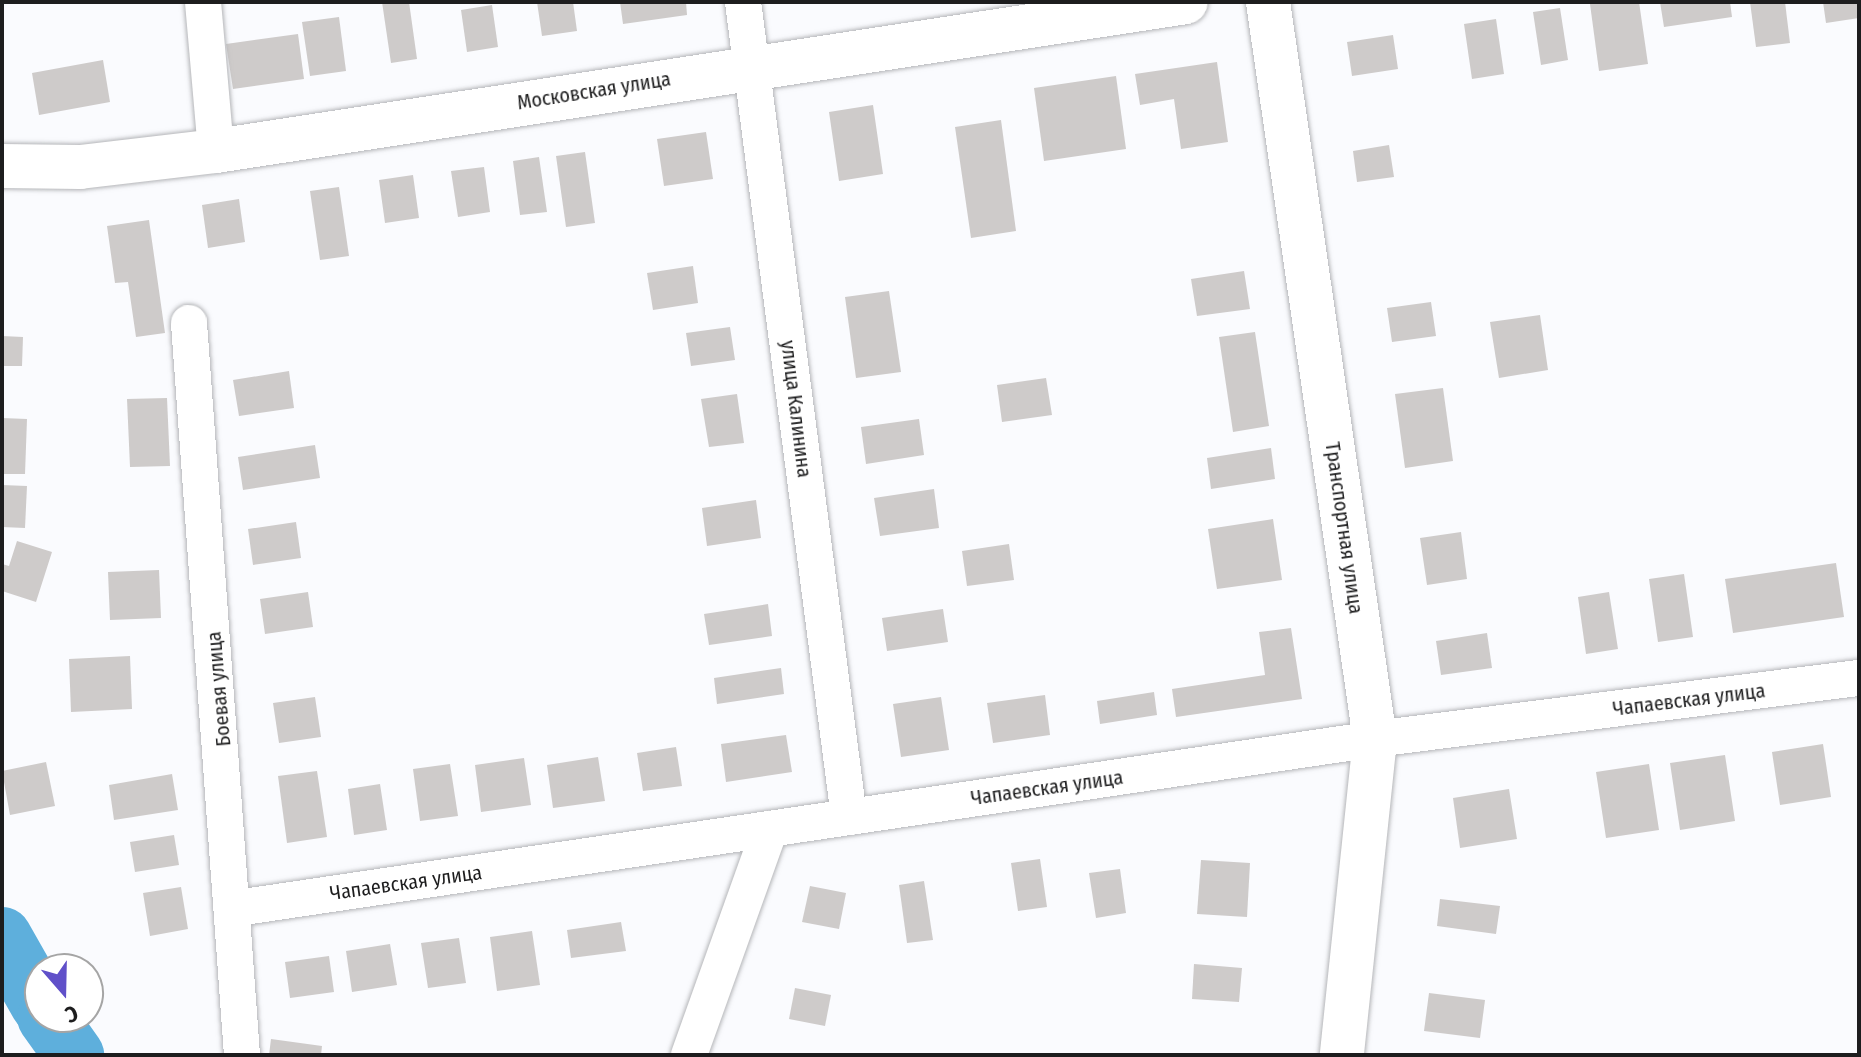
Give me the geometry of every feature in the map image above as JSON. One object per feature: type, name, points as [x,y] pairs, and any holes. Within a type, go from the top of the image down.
[{"type":"street","points":[[203,2],[216,151]]},
{"type":"street","name":"улица Калинина","points":[[743,2],[849,817]]},
{"type":"street","name":"Московская улица","points":[[2,166],[80,167],[216,151],[1186,2]]},
{"type":"street","name":"Транспортная улица","points":[[1268,2],[1375,739],[1342,1055]]},
{"type":"street","name":"Боевая улица","points":[[189,323],[237,908],[242,1055]]},
{"type":"street","name":"Чапаевская улица","points":[[237,908],[1375,739],[1859,678]]},
{"type":"street","points":[[689,1055],[770,829]]},
{"type":"building","points":[[382,2],[409,2],[417,59],[391,63]]},
{"type":"building","points":[[537,2],[573,2],[577,31],[542,36]]},
{"type":"building","points":[[620,2],[686,2],[687,15],[623,24]]},
{"type":"building","points":[[1639,2],[1648,64],[1599,71],[1590,4]]},
{"type":"building","points":[[1660,2],[1730,2],[1732,17],[1664,27]]},
{"type":"building","points":[[1750,2],[1785,2],[1790,43],[1756,47]]},
{"type":"building","points":[[1823,2],[1859,2],[1859,18],[1826,23]]},
{"type":"building","points":[[492,5],[498,47],[467,52],[461,10]]},
{"type":"building","points":[[1560,8],[1568,60],[1541,65],[1533,12]]},
{"type":"building","points":[[339,17],[346,71],[310,76],[302,22]]},
{"type":"building","points":[[1496,19],[1504,74],[1472,79],[1464,24]]},
{"type":"building","points":[[298,34],[304,79],[233,89],[226,44]]},
{"type":"building","points":[[1393,35],[1398,69],[1352,76],[1347,42]]},
{"type":"building","points":[[103,60],[110,102],[39,115],[32,73]]},
{"type":"building","points":[[1217,62],[1228,142],[1181,149],[1174,99],[1140,105],[1135,74]]},
{"type":"building","points":[[1116,76],[1126,149],[1044,161],[1034,88]]},
{"type":"building","points":[[873,105],[883,174],[839,181],[829,112]]},
{"type":"building","points":[[1001,120],[1016,231],[971,238],[955,127]]},
{"type":"building","points":[[706,132],[713,179],[664,186],[657,139]]},
{"type":"building","points":[[1389,145],[1394,177],[1357,182],[1353,151]]},
{"type":"building","points":[[585,152],[595,223],[566,227],[556,156]]},
{"type":"building","points":[[539,157],[547,212],[520,215],[513,161]]},
{"type":"building","points":[[484,167],[490,212],[458,217],[451,171]]},
{"type":"building","points":[[413,175],[419,218],[385,223],[379,180]]},
{"type":"building","points":[[339,187],[349,256],[320,260],[310,191]]},
{"type":"building","points":[[239,199],[245,242],[208,248],[202,205]]},
{"type":"building","points":[[149,220],[165,333],[136,337],[128,282],[115,283],[107,226]]},
{"type":"building","points":[[693,266],[698,303],[653,310],[647,273]]},
{"type":"building","points":[[1244,271],[1250,309],[1197,316],[1191,279]]},
{"type":"building","points":[[889,291],[901,372],[856,378],[845,297]]},
{"type":"building","points":[[1431,302],[1436,336],[1392,342],[1387,308]]},
{"type":"building","points":[[1540,315],[1548,370],[1499,378],[1490,322]]},
{"type":"building","points":[[730,327],[735,360],[691,366],[686,333]]},
{"type":"building","points":[[1255,332],[1269,426],[1233,432],[1219,337]]},
{"type":"building","points":[[2,336],[23,337],[22,366],[2,366]]},
{"type":"building","points":[[289,371],[294,408],[239,416],[233,380]]},
{"type":"building","points":[[1046,378],[1052,415],[1002,422],[997,385]]},
{"type":"building","points":[[1443,388],[1453,461],[1405,468],[1395,394]]},
{"type":"building","points":[[737,394],[744,443],[709,447],[701,399]]},
{"type":"building","points":[[167,398],[170,466],[130,467],[127,399]]},
{"type":"building","points":[[2,418],[27,419],[25,474],[2,474]]},
{"type":"building","points":[[919,419],[924,455],[866,464],[861,427]]},
{"type":"building","points":[[315,445],[320,478],[243,490],[238,457]]},
{"type":"building","points":[[1271,448],[1275,479],[1211,489],[1207,458]]},
{"type":"building","points":[[2,485],[27,486],[25,528],[2,527]]},
{"type":"building","points":[[934,489],[939,528],[880,536],[874,498]]},
{"type":"building","points":[[756,500],[761,538],[707,546],[702,508]]},
{"type":"building","points":[[1273,519],[1282,580],[1217,589],[1208,529]]},
{"type":"building","points":[[296,522],[301,558],[253,565],[248,529]]},
{"type":"building","points":[[1461,532],[1467,579],[1427,585],[1420,538]]},
{"type":"building","points":[[17,541],[52,552],[36,602],[2,591],[2,564],[9,566]]},
{"type":"building","points":[[1009,544],[1014,580],[967,586],[962,551]]},
{"type":"building","points":[[1836,563],[1844,617],[1733,633],[1725,579]]},
{"type":"building","points":[[159,570],[161,618],[110,620],[108,572]]},
{"type":"building","points":[[1684,574],[1693,637],[1658,642],[1649,579]]},
{"type":"building","points":[[308,592],[313,627],[265,634],[260,599]]},
{"type":"building","points":[[1609,592],[1618,649],[1586,654],[1578,597]]},
{"type":"building","points":[[768,604],[772,636],[709,645],[704,614]]},
{"type":"building","points":[[943,609],[948,642],[887,651],[882,618]]},
{"type":"building","points":[[1291,628],[1302,699],[1176,717],[1172,689],[1265,675],[1259,632]]},
{"type":"building","points":[[1487,633],[1492,668],[1441,675],[1436,641]]},
{"type":"building","points":[[130,656],[132,709],[71,712],[69,659]]},
{"type":"building","points":[[781,668],[784,694],[717,704],[714,678]]},
{"type":"building","points":[[1154,692],[1157,715],[1100,724],[1097,701]]},
{"type":"building","points":[[1045,695],[1050,735],[993,743],[987,703]]},
{"type":"building","points":[[315,697],[321,737],[279,743],[273,703]]},
{"type":"building","points":[[941,697],[949,750],[901,757],[893,704]]},
{"type":"building","points":[[786,735],[792,772],[726,782],[721,744]]},
{"type":"building","points":[[1823,744],[1831,797],[1780,805],[1772,752]]},
{"type":"building","points":[[676,747],[682,786],[643,791],[637,753]]},
{"type":"building","points":[[1725,755],[1735,821],[1680,830],[1670,763]]},
{"type":"building","points":[[598,757],[605,801],[553,808],[547,765]]},
{"type":"building","points":[[524,758],[531,805],[481,812],[475,765]]},
{"type":"building","points":[[46,762],[55,806],[10,815],[2,771]]},
{"type":"building","points":[[450,764],[458,816],[420,821],[413,769]]},
{"type":"building","points":[[1649,764],[1659,830],[1606,838],[1596,772]]},
{"type":"building","points":[[317,771],[327,837],[287,843],[278,776]]},
{"type":"building","points":[[172,774],[178,810],[114,820],[109,785]]},
{"type":"building","points":[[380,784],[387,830],[354,835],[348,789]]},
{"type":"building","points":[[1509,789],[1517,839],[1460,848],[1453,798]]},
{"type":"building","points":[[174,835],[179,865],[135,872],[130,842]]},
{"type":"building","points":[[1040,859],[1047,907],[1018,911],[1011,863]]},
{"type":"building","points":[[1201,860],[1250,863],[1247,917],[1197,914]]},
{"type":"building","points":[[1120,869],[1126,913],[1096,918],[1089,873]]},
{"type":"building","points":[[924,881],[933,940],[907,943],[899,885]]},
{"type":"building","points":[[810,886],[846,893],[839,929],[802,922]]},
{"type":"building","points":[[181,887],[188,929],[150,936],[143,893]]},
{"type":"building","points":[[1440,899],[1500,906],[1496,934],[1437,926]]},
{"type":"building","points":[[621,922],[626,951],[571,958],[567,930]]},
{"type":"building","points":[[532,931],[540,985],[497,991],[490,937]]},
{"type":"building","points":[[459,938],[466,983],[428,988],[421,943]]},
{"type":"building","points":[[390,944],[397,985],[352,992],[346,951]]},
{"type":"building","points":[[329,956],[334,992],[290,998],[285,962]]},
{"type":"building","points":[[1194,964],[1242,968],[1239,1002],[1192,999]]},
{"type":"building","points":[[795,988],[831,995],[825,1026],[789,1019]]},
{"type":"building","points":[[1429,993],[1485,1000],[1480,1038],[1424,1031]]},
{"type":"building","points":[[271,1039],[322,1046],[321,1055],[269,1055]]},
{"type":"waterway","points":[[2,937],[24,976]]},
{"type":"waterway","points":[[58,1033],[74,1055]]}]
